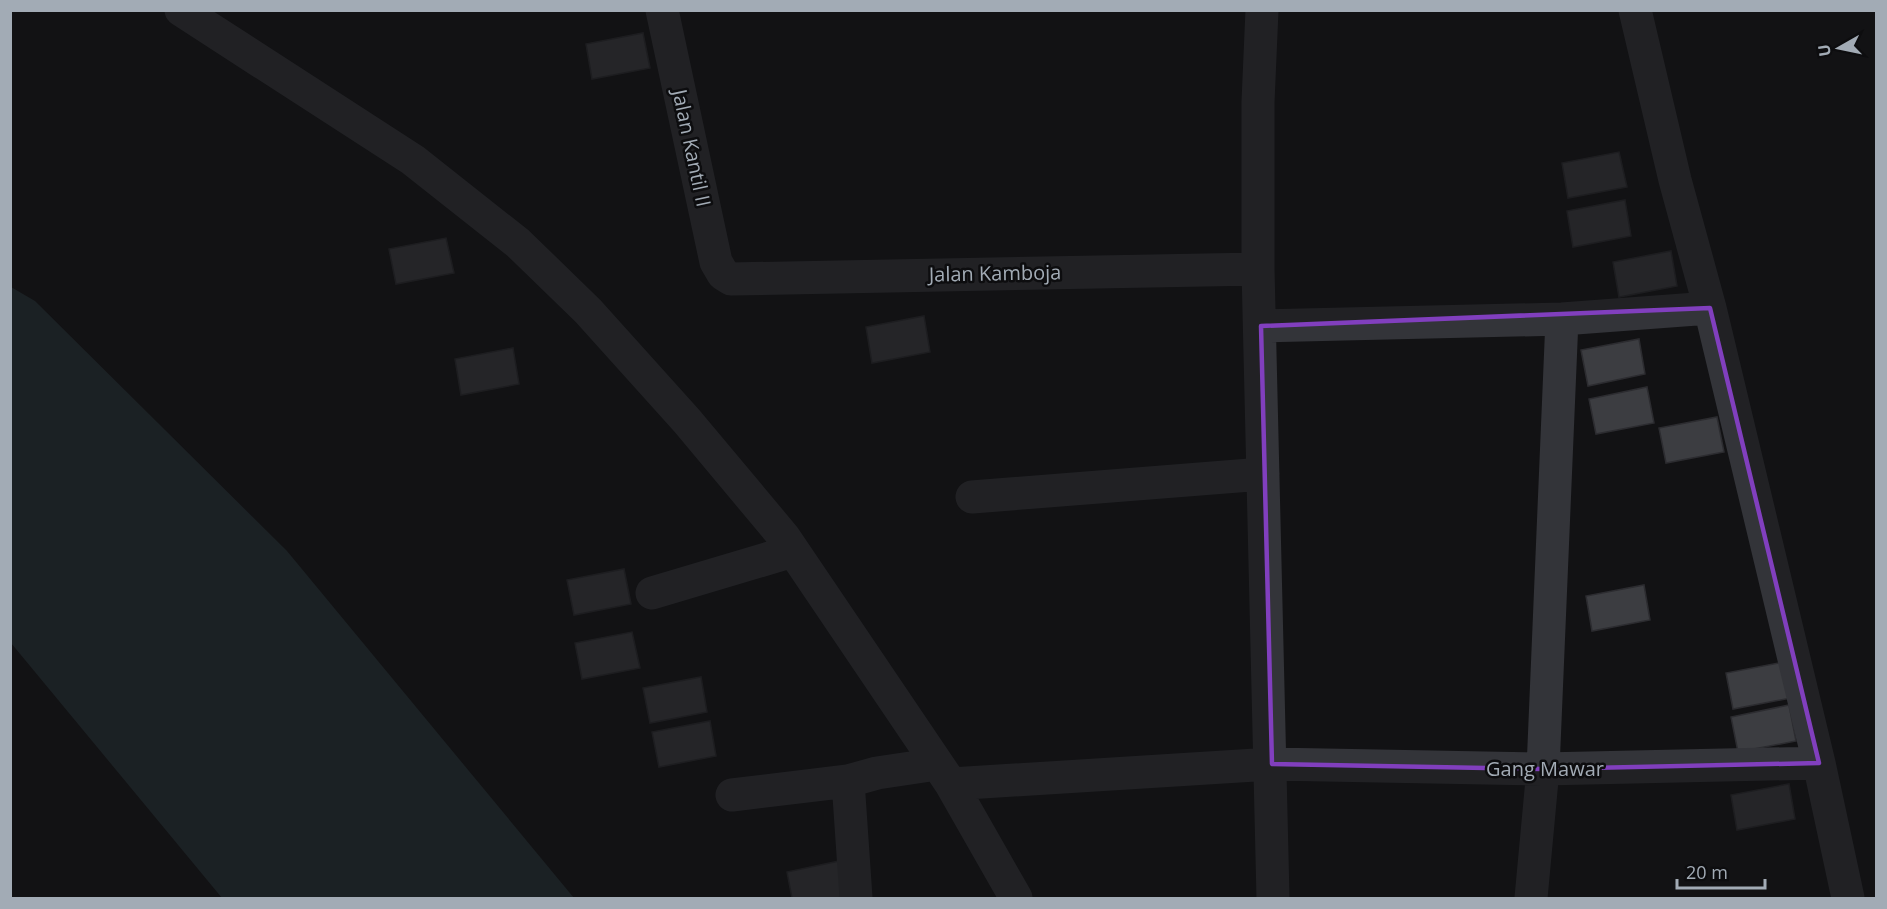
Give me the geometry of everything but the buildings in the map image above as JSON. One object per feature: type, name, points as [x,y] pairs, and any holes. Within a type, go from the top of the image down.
[{"type":"street","points":[[181,10],[413,160],[518,243],[588,312],[738,480],[794,551],[944,774],[1016,898]]},
{"type":"street","name":"Jalan Kantil II","points":[[662,10],[716,262],[723,274],[731,279]]},
{"type":"street","points":[[1262,10],[1258,102],[1258,269],[1272,764],[1273,898]]},
{"type":"street","points":[[1635,10],[1675,180],[1710,308],[1819,764],[1848,898]]},
{"type":"street","name":"Jalan Kamboja","points":[[731,279],[1258,269]]},
{"type":"street","points":[[1261,326],[1562,319],[1710,308]]},
{"type":"street","points":[[1531,898],[1543,769],[1562,319]]},
{"type":"street","points":[[972,497],[1263,474]]},
{"type":"street","points":[[652,593],[794,551]]},
{"type":"street","name":"Gang Mawar","points":[[732,795],[848,781],[877,773],[944,774],[1272,764],[1543,769],[1819,764]]},
{"type":"street","points":[[848,781],[856,898]]},
{"type":"highlighted area","points":[[1710,308],[1819,763],[1543,769],[1272,764],[1261,326]]},
{"type":"shaded area","points":[[11,287],[35,301],[287,551],[574,898],[222,898],[11,643]]}]
